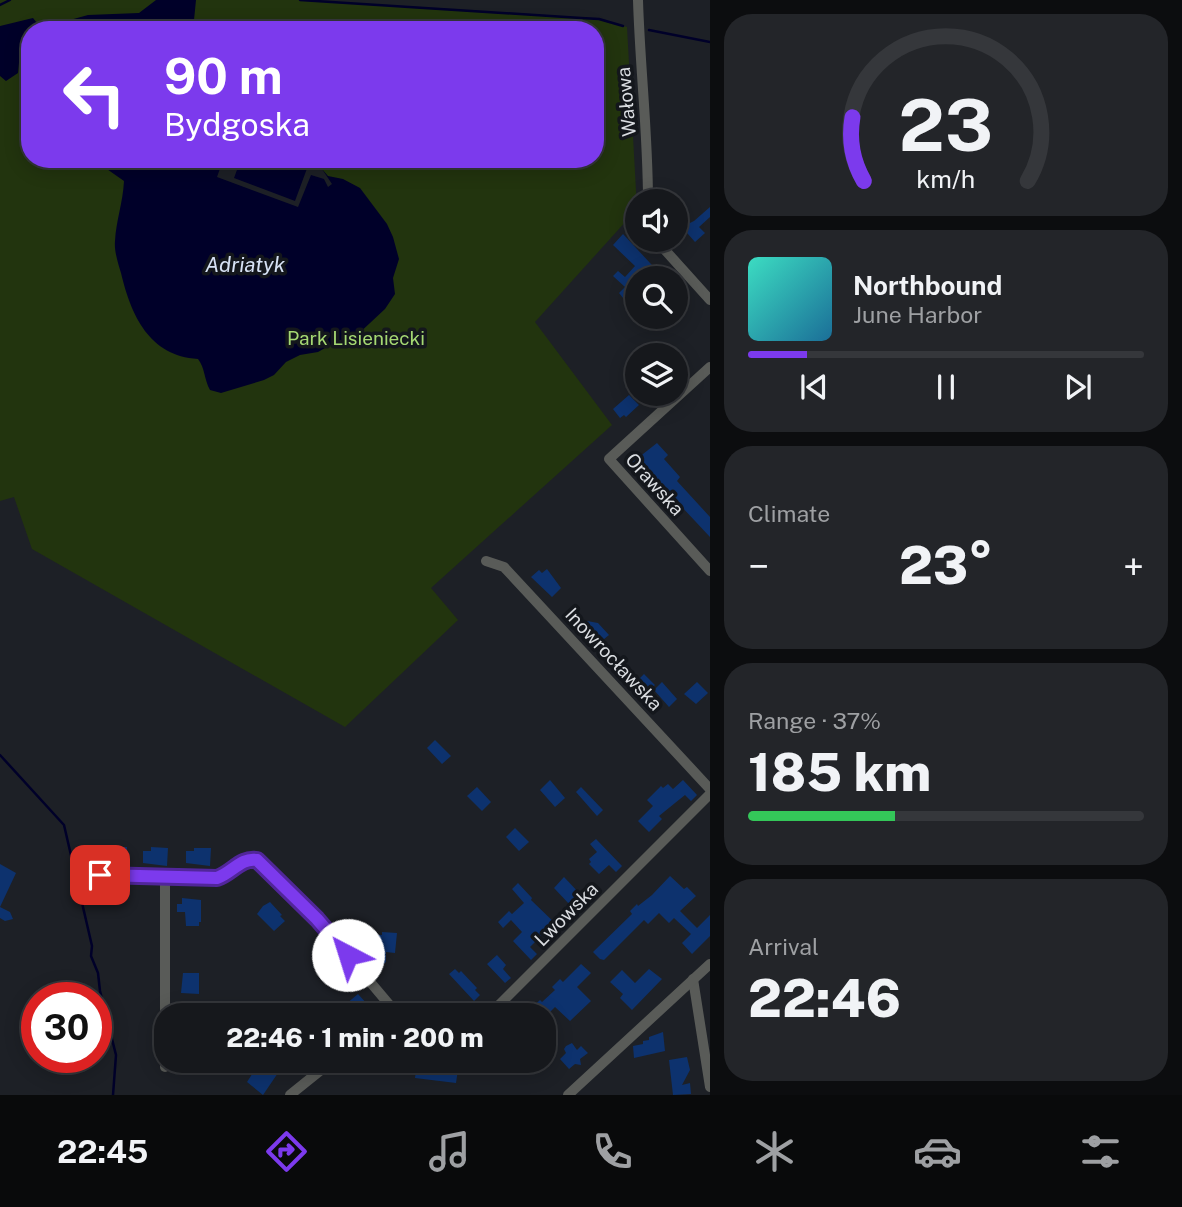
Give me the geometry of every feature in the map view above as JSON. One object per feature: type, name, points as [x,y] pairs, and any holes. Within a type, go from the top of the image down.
[{"type":"street","name":"Wałowa","points":[[638,0],[648,189]]},
{"type":"street","points":[[667,252],[709,300]]},
{"type":"street","name":"Orawska","points":[[709,367],[609,459],[709,571]]},
{"type":"street","name":"Inowrocławska","points":[[486,561],[504,567],[709,789]]},
{"type":"street","name":"Lwowska","points":[[501,1003],[709,794]]},
{"type":"street","points":[[100,875],[217,878],[243,860],[257,860],[317,919],[388,1003]]},
{"type":"street","points":[[165,877],[165,1003]]},
{"type":"street","points":[[568,1094],[709,964]]},
{"type":"street","points":[[693,979],[709,1087]]},
{"type":"street","points":[[290,1095],[317,1073]]},
{"type":"green space","name":"Park Lisieniecki","points":[[0,0],[300,0],[599,19],[627,27],[636,189],[625,189],[625,222],[535,322],[612,425],[431,588],[458,620],[345,727],[32,549],[14,497],[0,501]]},
{"type":"water","points":[[156,0],[196,0],[194,21],[66,21],[88,15],[139,13]]},
{"type":"water","points":[[33,18],[35,21],[21,21],[18,73],[6,81],[0,76],[0,26]]},
{"type":"water","name":"Adriatyk","points":[[105,168],[320,168],[328,176],[343,179],[360,188],[387,224],[399,259],[393,278],[395,294],[385,309],[355,337],[343,343],[332,344],[318,352],[300,355],[286,362],[274,375],[264,380],[221,393],[210,390],[198,359],[181,356],[155,342],[145,331],[130,304],[115,245],[124,181]]},
{"type":"pier","points":[[220,168],[238,168],[234,178],[295,201],[307,168],[322,169],[332,184],[328,187],[324,179],[311,175],[298,207],[217,177]]},
{"type":"building","points":[[710,207],[710,217],[699,227],[705,233],[695,242],[688,234],[688,220],[690,223]]},
{"type":"building","points":[[623,234],[625,252],[640,252],[653,266],[635,266],[613,245]]},
{"type":"building","points":[[618,271],[625,277],[625,287],[613,276]]},
{"type":"building","points":[[625,287],[625,300],[619,293]]},
{"type":"building","points":[[625,398],[625,406],[638,406],[626,417],[624,415],[620,418],[613,409]]},
{"type":"building","points":[[657,443],[668,455],[664,459],[680,477],[677,481],[710,517],[710,537],[666,490],[664,492],[658,486],[661,484],[648,470],[639,476],[629,465]]},
{"type":"building","points":[[547,569],[561,588],[552,597],[531,577],[539,570],[542,573]]},
{"type":"building","points":[[587,621],[598,623],[609,635],[598,644],[591,637],[589,639],[582,632],[587,627]]},
{"type":"building","points":[[644,674],[655,685],[643,696],[639,692],[634,696],[633,685]]},
{"type":"building","points":[[662,682],[677,699],[669,707],[654,690]]},
{"type":"building","points":[[697,682],[708,693],[696,704],[684,694]]},
{"type":"building","points":[[435,740],[451,756],[442,764],[427,748]]},
{"type":"building","points":[[550,780],[565,798],[555,807],[540,790]]},
{"type":"building","points":[[683,780],[697,795],[691,801],[685,795],[659,816],[662,819],[649,832],[638,821],[653,806],[647,800],[661,786],[663,788],[668,784],[673,789]]},
{"type":"building","points":[[477,787],[491,802],[482,811],[467,796]]},
{"type":"building","points":[[581,787],[603,810],[597,816],[576,792]]},
{"type":"building","points":[[515,828],[529,842],[519,851],[506,837]]},
{"type":"building","points":[[596,839],[622,866],[616,872],[609,865],[599,874],[589,864],[589,859],[597,852],[590,844]]},
{"type":"building","points":[[110,847],[127,847],[127,866],[103,863],[103,850],[110,851]]},
{"type":"building","points":[[151,847],[168,848],[167,866],[143,863],[143,851],[151,851]]},
{"type":"building","points":[[194,848],[211,848],[210,866],[186,863],[186,851],[194,851]]},
{"type":"building","points":[[0,864],[16,873],[0,907]]},
{"type":"building","points":[[670,876],[696,896],[680,911],[697,928],[710,915],[710,936],[692,954],[682,943],[691,934],[674,918],[669,923],[659,913],[648,924],[644,920],[604,960],[600,959],[593,952],[632,914],[630,911],[637,904],[638,906],[652,895]]},
{"type":"building","points":[[564,877],[581,895],[570,905],[554,888]]},
{"type":"building","points":[[518,883],[559,927],[553,932],[549,928],[530,947],[537,954],[531,960],[513,941],[522,932],[511,920],[503,928],[498,922],[509,911],[512,914],[524,903],[512,889]]},
{"type":"building","points":[[182,898],[201,900],[199,926],[186,926],[185,912],[177,912],[177,904],[182,904]]},
{"type":"building","points":[[270,902],[285,921],[274,931],[257,914]]},
{"type":"building","points":[[0,907],[10,912],[13,919],[5,921],[0,918]]},
{"type":"building","points":[[382,932],[397,933],[395,953],[386,952],[386,962],[379,968],[372,959],[380,952],[369,951],[369,946],[362,946],[363,934],[382,935]]},
{"type":"building","points":[[497,955],[506,965],[503,969],[511,978],[505,983],[487,964]]},
{"type":"building","points":[[581,964],[591,973],[577,987],[591,1001],[570,1021],[556,1008],[556,1003],[537,1003],[540,1000],[542,1002],[555,990],[552,987],[560,979],[563,982]]},
{"type":"building","points":[[455,969],[459,973],[461,971],[477,988],[475,990],[480,995],[474,1001],[449,974]]},
{"type":"building","points":[[649,969],[662,979],[632,1010],[620,998],[623,994],[610,982],[622,970],[635,983]]},
{"type":"building","points":[[183,973],[199,973],[199,994],[181,993]]},
{"type":"building","points":[[358,994],[366,1003],[347,1003]]},
{"type":"building","points":[[663,1032],[665,1051],[634,1058],[633,1046],[643,1044],[649,1037]]},
{"type":"building","points":[[572,1043],[577,1050],[581,1046],[588,1053],[580,1059],[581,1065],[575,1064],[569,1069],[560,1059],[566,1053],[566,1046]]},
{"type":"building","points":[[687,1057],[690,1070],[682,1085],[690,1083],[691,1094],[673,1095],[669,1060]]},
{"type":"building","points":[[253,1073],[278,1073],[263,1095],[247,1082]]},
{"type":"building","points":[[416,1073],[457,1073],[456,1083],[415,1078]]},
{"type":"waterway","points":[[0,5],[10,0]]},
{"type":"waterway","points":[[300,0],[599,19],[623,26]]},
{"type":"waterway","points":[[649,30],[710,42]]},
{"type":"waterway","points":[[0,755],[64,825],[92,946],[91,956],[98,973],[116,1055],[113,1095]]},
{"type":"route","points":[[100,875],[217,878],[240,865],[243,860],[257,860],[317,919],[348,955]]}]
